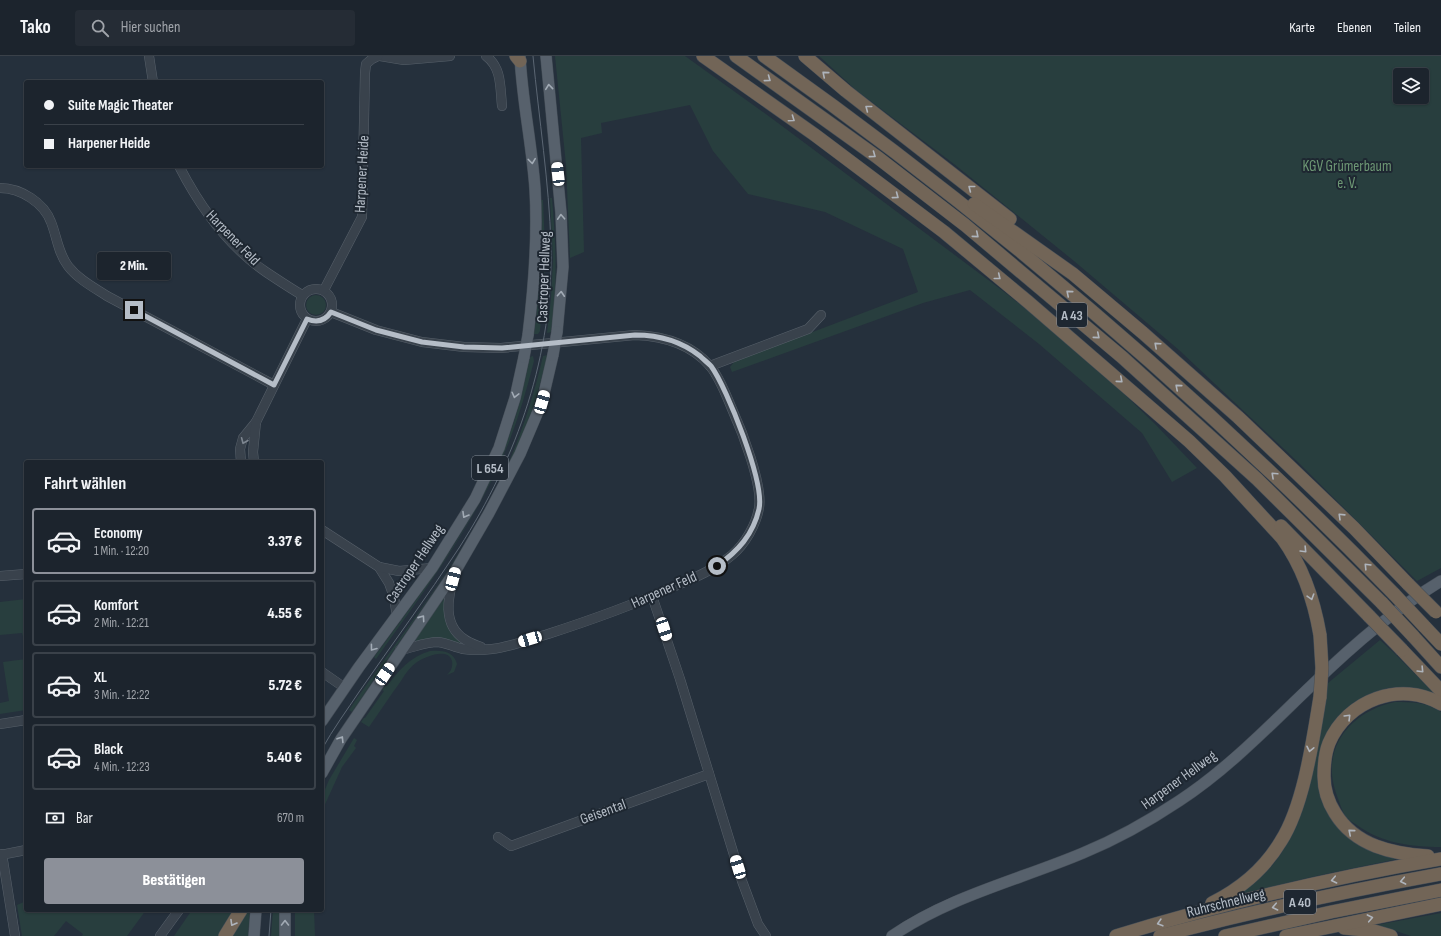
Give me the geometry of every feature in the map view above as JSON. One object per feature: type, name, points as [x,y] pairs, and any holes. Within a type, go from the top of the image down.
[{"type":"highway","points":[[703,56],[815,135],[944,232],[1114,375],[1189,441],[1224,476],[1282,538],[1295,557],[1311,595],[1316,613],[1320,635],[1322,668],[1320,697],[1313,738],[1301,790],[1282,840],[1270,858],[1256,872],[1224,897],[1206,907],[1180,917]]},
{"type":"highway","name":"A 43","points":[[736,56],[876,158],[965,226],[1122,357],[1257,479],[1382,603],[1441,667]]},
{"type":"highway","name":"A 43","points":[[764,56],[922,172],[1075,298],[1206,412],[1308,507],[1441,644]]},
{"type":"highway","points":[[805,56],[846,91],[1076,270],[1086,284]]},
{"type":"highway","points":[[922,172],[949,186],[1086,284],[1144,332],[1238,417],[1354,528],[1440,615]]},
{"type":"highway","points":[[1224,476],[1263,507],[1441,691]]},
{"type":"highway","points":[[1441,704],[1421,695],[1402,693],[1383,696],[1364,704],[1348,715],[1329,743],[1326,754],[1324,781],[1326,792],[1333,810],[1343,824],[1357,837],[1385,850],[1416,856],[1441,858]]},
{"type":"highway","points":[[1116,936],[1180,917],[1295,888],[1441,858]]},
{"type":"highway","name":"Ruhrschnellweg","points":[[1160,936],[1267,909],[1441,874]]},
{"type":"highway","name":"A 40","points":[[1225,936],[1338,910],[1441,890]]},
{"type":"highway","points":[[1286,936],[1441,904]]},
{"type":"highway","points":[[225,936],[239,912]]},
{"type":"highway","points":[[1318,929],[1361,929],[1391,936]]},
{"type":"main road","name":"Castroper Hellweg","points":[[324,769],[341,739],[400,650],[456,570],[490,513],[529,434],[542,402],[557,332],[563,267],[561,219],[546,56]]},
{"type":"main road","name":"Castroper Hellweg","points":[[324,717],[432,568],[475,499],[499,448],[515,398],[528,335],[535,280],[536,251],[535,190],[519,58]]},
{"type":"main road","name":"Harpener Hellweg","points":[[892,936],[930,913],[1101,845],[1140,825],[1176,803],[1210,778],[1237,755],[1335,662],[1377,625],[1441,581]]},
{"type":"main road","points":[[254,936],[256,912]]},
{"type":"main road","points":[[285,912],[285,936]]},
{"type":"street","points":[[149,56],[153,80]]},
{"type":"street","name":"Harpener Heide","points":[[324,290],[362,216],[366,64],[379,56],[404,60],[450,56]]},
{"type":"street","points":[[486,56],[498,69],[502,106]]},
{"type":"street","name":"Harpener Feld","points":[[180,168],[199,201],[230,240],[265,271],[302,295]]},
{"type":"street","points":[[0,188],[16,191],[28,196],[40,205],[51,222],[61,254],[67,265],[75,274],[87,283],[107,296],[274,385]]},
{"type":"street","points":[[318,288],[324,290],[331,297],[333,304],[331,312],[328,317],[322,320],[317,321],[307,319],[300,310],[299,304],[302,295],[310,289],[318,288]]},
{"type":"street","name":"Harpener Feld","points":[[331,312],[376,330],[422,342],[464,347],[502,348],[635,335],[647,335],[673,341],[686,347],[710,366],[733,411],[756,474],[759,490],[759,507],[754,524],[744,541],[733,554],[717,566],[652,596],[592,620],[507,646],[486,649],[464,649],[446,643],[437,642],[400,650]]},
{"type":"street","points":[[710,366],[808,329],[821,315]]},
{"type":"street","points":[[240,460],[240,449],[244,438],[256,422],[307,319]]},
{"type":"street","points":[[254,460],[253,452],[256,422]]},
{"type":"street","points":[[324,531],[379,567],[399,571],[432,568]]},
{"type":"street","points":[[379,567],[389,583],[394,597],[397,617]]},
{"type":"street","points":[[456,570],[448,607],[450,622],[455,631],[464,640],[486,649]]},
{"type":"street","points":[[0,576],[24,574]]},
{"type":"street","points":[[652,596],[678,671],[749,901],[758,924],[766,936]]},
{"type":"street","points":[[324,673],[345,688]]},
{"type":"street","points":[[0,724],[24,720]]},
{"type":"street","name":"Geisental","points":[[498,837],[511,846],[709,774]]},
{"type":"street","points":[[15,936],[3,880],[1,855],[24,851]]},
{"type":"street","points":[[160,936],[178,912]]},
{"type":"green space","points":[[555,56],[685,56],[774,120],[1003,291],[1081,352],[1156,425],[1197,468],[1172,482],[1142,433],[1039,344],[970,290],[923,303],[732,372],[730,367],[734,362],[918,292],[903,249],[825,212],[748,194],[713,151],[690,105],[601,123],[602,133],[581,138],[584,252],[570,258],[566,165]]},
{"type":"green space","name":"KGV Grümerbaum e. V.","points":[[819,56],[1441,56],[1441,568],[1417,581],[1301,465],[1179,350],[1074,261],[954,164],[856,90]]},
{"type":"green space","points":[[550,198],[552,198],[556,265],[555,297],[551,332],[547,333],[553,260]]},
{"type":"green space","points":[[541,200],[543,200],[545,274],[540,331],[538,334],[534,334],[541,250]]},
{"type":"green space","points":[[316,295],[323,298],[326,305],[323,312],[316,315],[309,312],[306,305],[309,298]]},
{"type":"green space","points":[[548,355],[533,409],[512,459],[488,506],[461,551],[352,712],[349,710],[436,587],[477,524],[511,457],[521,432],[543,356]]},
{"type":"green space","points":[[533,356],[534,361],[513,432],[482,500],[449,554],[431,581],[376,659],[374,657],[448,554],[481,499],[511,431],[530,357]]},
{"type":"green space","points":[[445,597],[445,620],[451,633],[462,644],[443,638],[416,642],[415,639]]},
{"type":"green space","points":[[24,599],[24,640],[22,633],[0,635],[0,602]]},
{"type":"green space","points":[[1380,640],[1434,693],[1406,687],[1388,688],[1368,695],[1352,704],[1340,716],[1322,747],[1335,822],[1402,858],[1240,894],[1270,868],[1278,858],[1290,837],[1298,815],[1304,791],[1328,683]]},
{"type":"green space","points":[[430,651],[443,651],[453,656],[457,664],[454,672],[447,675],[450,672],[452,661],[450,657],[446,655],[436,654],[421,660],[414,664],[408,671],[369,727],[361,722],[384,691],[382,690],[385,686],[387,686],[401,669],[411,660]]},
{"type":"green space","points":[[24,659],[24,710],[0,714],[0,703],[9,701],[3,662]]},
{"type":"green space","points":[[1395,702],[1425,704],[1441,712],[1441,847],[1397,843],[1366,831],[1345,816],[1336,793],[1332,776],[1332,761],[1336,746],[1343,734],[1353,723],[1365,714],[1379,707]]},
{"type":"green space","points":[[354,738],[357,740],[354,746],[356,748],[342,767],[324,807],[324,792],[329,780]]},
{"type":"green space","points":[[24,902],[24,912],[145,912],[127,936],[82,936],[83,934],[66,921],[54,936],[22,936],[17,905]]},
{"type":"green space","points":[[191,912],[235,912],[220,936],[174,936]]},
{"type":"green space","points":[[244,912],[250,912],[248,936],[229,936]]},
{"type":"green space","points":[[273,912],[280,912],[279,936],[271,936]]},
{"type":"green space","points":[[295,912],[314,912],[315,936],[295,936]]},
{"type":"green space","points":[[1441,913],[1441,936],[1411,936],[1396,931],[1371,926]]},
{"type":"tram line","points":[[324,746],[335,727],[447,566],[480,513],[499,477],[515,441],[528,403],[546,326],[550,286],[551,245],[546,174],[533,56]]},
{"type":"tram line","points":[[269,936],[271,912]]},
{"type":"route","points":[[134,310],[274,385],[307,319],[311,321],[322,320],[328,317],[331,312],[376,330],[422,342],[464,347],[502,348],[635,335],[647,335],[673,341],[686,347],[710,366],[733,411],[756,474],[759,490],[759,507],[754,524],[744,541],[733,554],[717,566]]}]
